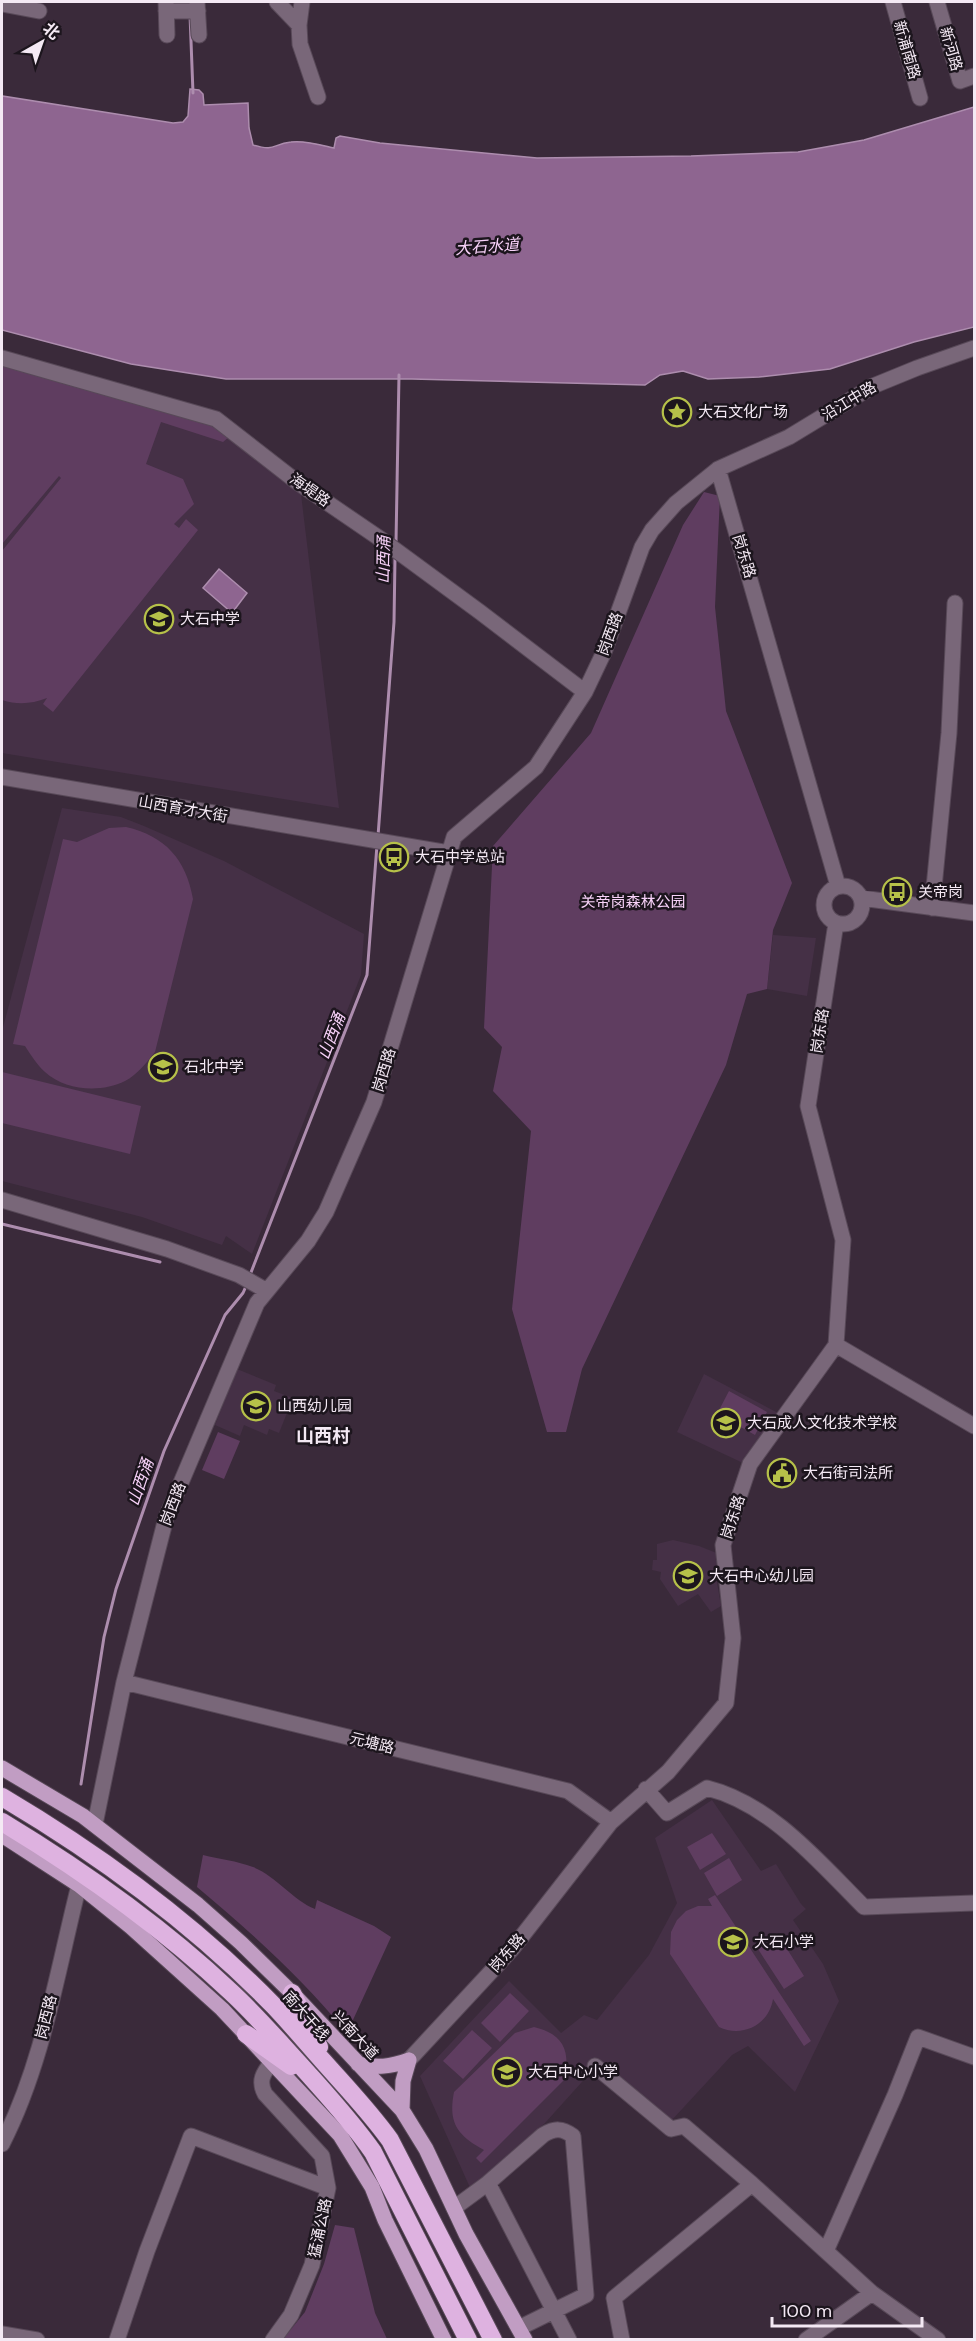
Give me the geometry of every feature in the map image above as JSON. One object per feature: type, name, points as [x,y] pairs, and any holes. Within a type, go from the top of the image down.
[{"type":"highway","name":"南大干线","points":[[2,1797],[96,1857],[181,1921],[275,2007],[372,2115],[390,2140],[493,2340]]},
{"type":"highway","points":[[2,1822],[116,1898],[177,1945],[231,1991],[356,2127],[373,2152],[468,2340]]},
{"type":"highway","points":[[292,1994],[331,2070]]},
{"type":"highway","points":[[246,2034],[317,2084]]},
{"type":"main road","points":[[2,1768],[24,1780]]},
{"type":"main road","name":"兴南大道","points":[[24,1780],[89,1820],[198,1905],[292,1994],[402,2110],[426,2149],[476,2252],[522,2334]]},
{"type":"main road","points":[[2,1781],[24,1780]]},
{"type":"main road","points":[[2,1835],[74,1882],[132,1927],[222,2009],[340,2135],[372,2187],[385,2220],[444,2340]]},
{"type":"main road","points":[[358,2064],[376,2068],[390,2067],[409,2060]]},
{"type":"main road","points":[[402,2110],[403,2081],[409,2060]]},
{"type":"street","points":[[277,2],[299,25]]},
{"type":"street","points":[[303,2],[299,25],[300,44],[318,97]]},
{"type":"street","name":"新浦南路","points":[[893,2],[920,98]]},
{"type":"street","name":"新河路","points":[[937,2],[960,81],[975,76]]},
{"type":"street","points":[[2,4],[39,11]]},
{"type":"street","points":[[167,34],[166,6],[197,6],[199,35]]},
{"type":"street","name":"沿江中路","points":[[816,421],[873,386],[975,348]]},
{"type":"street","name":"海堤路","points":[[2,358],[216,419],[297,482],[382,540],[585,692]]},
{"type":"street","name":"沿江中路","points":[[816,421],[905,383],[975,359]]},
{"type":"street","name":"岗西路","points":[[89,1820],[166,1518],[257,1303],[261,1287],[308,1241],[326,1212],[374,1102],[454,837],[536,767],[585,692],[604,652],[642,547],[652,530],[676,503],[718,469],[789,437],[816,421]]},
{"type":"street","name":"岗东路","points":[[718,469],[838,886]]},
{"type":"street","points":[[932,908],[949,733],[955,603]]},
{"type":"street","name":"山西育才大街","points":[[2,777],[449,853]]},
{"type":"street","points":[[838,886],[853,888],[861,898],[863,907],[855,920],[849,923],[836,923],[826,914],[824,901],[830,890],[838,886]]},
{"type":"street","points":[[861,898],[975,914]]},
{"type":"street","name":"岗东路","points":[[409,2060],[512,1949],[612,1822],[668,1772],[726,1703],[733,1638],[723,1545],[750,1464],[836,1345],[843,1240],[808,1107],[836,923]]},
{"type":"street","points":[[2,1200],[167,1249],[239,1275],[261,1287]]},
{"type":"street","points":[[836,1345],[975,1426]]},
{"type":"street","name":"元塘路","points":[[124,1682],[568,1791],[612,1822]]},
{"type":"street","points":[[646,1790],[667,1813],[707,1788],[725,1792],[747,1803],[798,1841],[864,1907],[975,1903]]},
{"type":"street","name":"岗西路","points":[[2,2144],[25,2092],[37,2055],[74,1882]]},
{"type":"street","points":[[826,2251],[918,2037],[975,2057]]},
{"type":"street","name":"猛涌公路","points":[[272,2062],[262,2076],[261,2086],[265,2094],[322,2156],[328,2188],[312,2265],[291,2315],[273,2340]]},
{"type":"street","points":[[595,2066],[671,2129],[684,2126],[872,2293],[938,2340]]},
{"type":"street","points":[[454,2208],[554,2129],[565,2130],[573,2136],[586,2295],[554,2310],[522,2334]]},
{"type":"street","points":[[117,2340],[191,2136],[328,2188]]},
{"type":"street","points":[[488,2183],[568,2340]]},
{"type":"street","points":[[622,2340],[614,2298],[752,2184]]},
{"type":"street","points":[[806,2340],[872,2293]]},
{"type":"street","points":[[2,2334],[37,2340]]},
{"type":"shaded area","name":"大石中学","points":[[2,362],[215,424],[300,486],[339,808],[2,753]]},
{"type":"shaded area","name":"石北中学","points":[[62,808],[121,817],[144,826],[224,861],[364,934],[361,975],[252,1254],[226,1236],[222,1245],[142,1217],[2,1181],[2,1031]]},
{"type":"shaded area","points":[[773,935],[816,938],[807,996],[767,989]]},
{"type":"shaded area","name":"山西幼儿园","points":[[237,1369],[276,1385],[274,1391],[293,1398],[279,1433],[269,1429],[267,1435],[244,1425],[240,1436],[215,1425]]},
{"type":"shaded area","name":"大石成人文化技术学校","points":[[704,1374],[778,1413],[743,1463],[677,1432]]},
{"type":"shaded area","name":"大石中心幼儿园","points":[[673,1540],[699,1546],[719,1554],[715,1571],[721,1606],[711,1612],[698,1594],[678,1606],[660,1579],[661,1572],[652,1570],[653,1560],[657,1560],[657,1544]]},
{"type":"shaded area","points":[[712,1800],[761,1871],[776,1864],[806,1909],[793,1920],[823,1964],[839,2001],[795,2092],[748,2046],[732,2055],[671,2121],[599,2063],[545,2123],[472,2192],[420,2076],[509,1981],[561,2033],[584,2015],[597,2020],[649,1955],[677,1903],[655,1838]]},
{"type":"green space","points":[[2,362],[215,424],[230,436],[223,442],[161,422],[146,464],[183,479],[194,504],[174,524],[179,528],[186,519],[198,530],[53,712],[43,704],[47,698],[24,703],[2,700],[2,551],[61,478],[59,476],[2,544]]},
{"type":"green space","name":"关帝岗森林公园","points":[[704,492],[720,496],[715,607],[726,711],[792,883],[773,930],[767,989],[747,994],[726,1065],[582,1369],[566,1432],[547,1432],[512,1309],[531,1131],[493,1091],[502,1047],[484,1028],[493,846],[591,733],[683,525]]},
{"type":"green space","points":[[126,827],[152,836],[172,851],[185,872],[193,899],[155,1052],[138,1072],[116,1085],[95,1088],[73,1086],[45,1072],[25,1046],[13,1044],[63,839],[77,842],[109,828]]},
{"type":"green space","points":[[2,1072],[141,1106],[130,1154],[2,1123]]},
{"type":"green space","points":[[729,1391],[767,1412],[755,1435],[717,1414]]},
{"type":"green space","points":[[218,1432],[240,1441],[224,1479],[202,1470]]},
{"type":"green space","points":[[712,1833],[726,1854],[700,1870],[687,1847]]},
{"type":"green space","points":[[203,1855],[253,1867],[269,1876],[307,1905],[315,1909],[317,1900],[374,1926],[391,1937],[347,2033],[275,1956],[197,1887]]},
{"type":"green space","points":[[729,1858],[742,1880],[717,1896],[704,1873]]},
{"type":"green space","points":[[715,1895],[811,2041],[804,2046],[773,1999],[766,2016],[753,2027],[737,2031],[719,2027],[670,1954],[671,1932],[677,1920],[686,1911],[698,1906],[712,1906],[708,1899]]},
{"type":"green space","points":[[777,1933],[804,1976],[784,1989],[756,1946]]},
{"type":"green space","points":[[510,1993],[529,2011],[500,2042],[481,2023]]},
{"type":"green space","points":[[534,2027],[552,2034],[563,2046],[566,2061],[564,2080],[481,2163],[476,2158],[484,2150],[461,2133],[454,2120],[452,2103],[454,2092],[515,2033]]},
{"type":"green space","points":[[472,2030],[492,2048],[463,2079],[443,2061]]},
{"type":"green space","points":[[335,2225],[354,2228],[375,2313],[387,2339],[283,2339],[305,2312],[324,2264]]},
{"type":"water","name":"大石水道","points":[[190,89],[199,90],[203,94],[204,105],[248,103],[249,128],[253,145],[260,147],[270,148],[296,142],[334,148],[336,138],[340,136],[380,143],[537,158],[798,152],[864,140],[974,107],[974,327],[914,342],[830,369],[759,377],[708,379],[683,371],[660,375],[645,385],[412,379],[226,379],[131,364],[2,330],[2,96],[173,123],[183,122],[188,116]]},
{"type":"water","points":[[219,569],[247,593],[232,613],[203,588]]},
{"type":"waterway","points":[[190,15],[193,93]]},
{"type":"waterway","name":"山西涌","points":[[396,542],[399,375]]},
{"type":"waterway","name":"山西涌","points":[[378,836],[394,622],[395,558]]},
{"type":"waterway","name":"山西涌","points":[[250,1275],[367,975],[377,845]]},
{"type":"waterway","points":[[2,1224],[160,1262]]},
{"type":"waterway","name":"山西涌","points":[[81,1784],[104,1637],[116,1589],[164,1451],[225,1315],[243,1293],[247,1284]]},
{"type":"place","name":"大石文化广场","points":[[677,412]]},
{"type":"place","name":"大石中学","points":[[159,619]]},
{"type":"place","name":"大石中学总站","points":[[394,857]]},
{"type":"place","name":"关帝岗","points":[[897,892]]},
{"type":"place","name":"石北中学","points":[[163,1067]]},
{"type":"place","name":"山西幼儿园","points":[[256,1406]]},
{"type":"place","name":"大石成人文化技术学校","points":[[726,1423]]},
{"type":"place","name":"大石街司法所","points":[[782,1473]]},
{"type":"place","name":"大石中心幼儿园","points":[[688,1576]]},
{"type":"place","name":"大石小学","points":[[733,1942]]},
{"type":"place","name":"大石中心小学","points":[[507,2072]]},
{"type":"district","name":"山西村","points":[[323,1436]]}]
